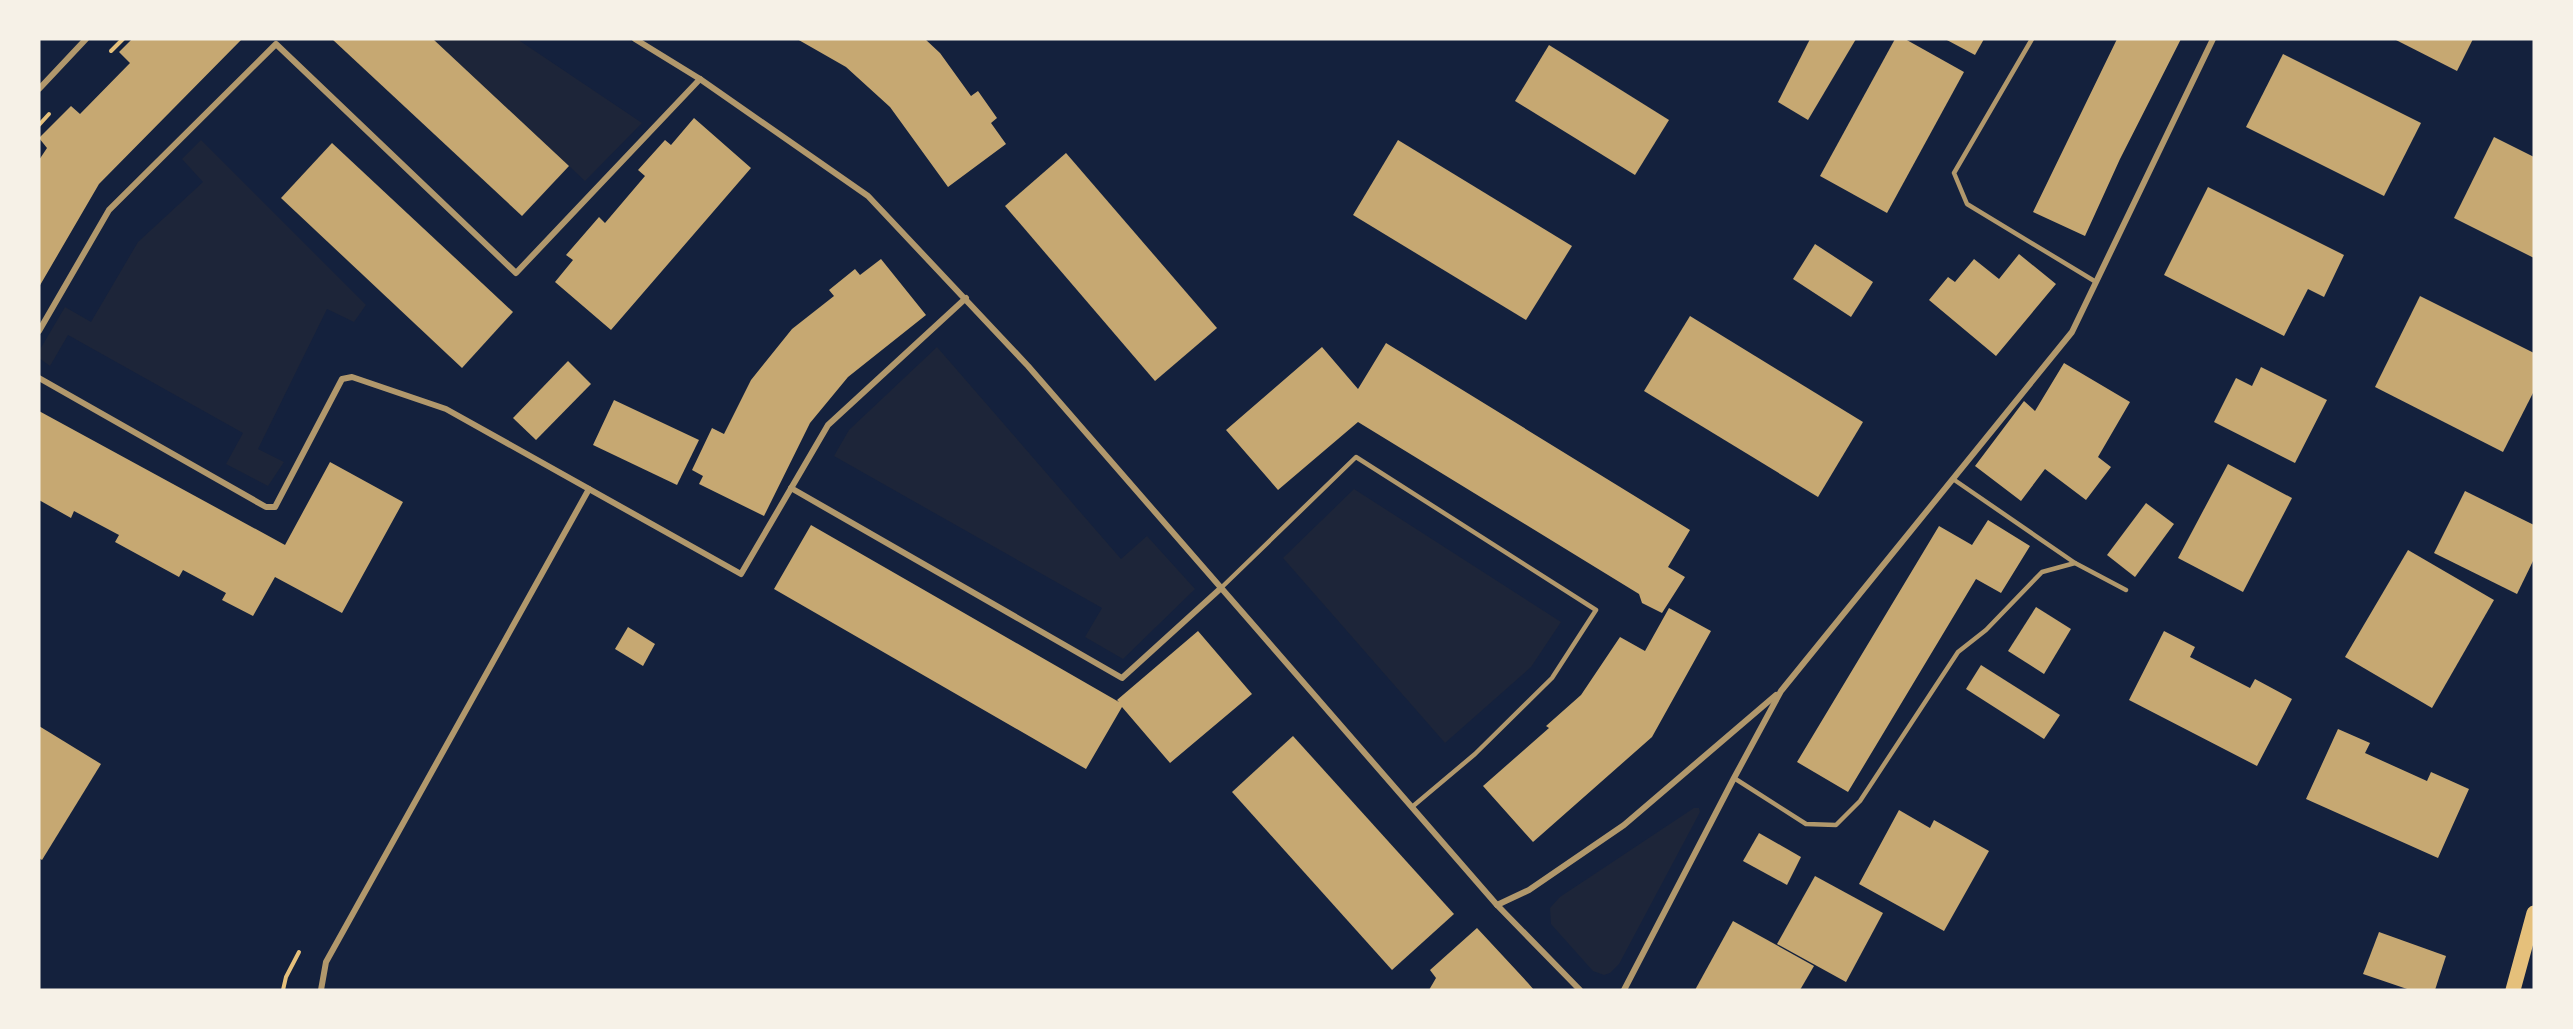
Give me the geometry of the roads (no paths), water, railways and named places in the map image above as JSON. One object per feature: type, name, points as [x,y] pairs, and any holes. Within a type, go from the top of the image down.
[{"type":"main road","points":[[2513,990],[2534,913]]},
{"type":"street","points":[[39,89],[87,39]]},
{"type":"street","points":[[635,39],[700,79],[868,196],[1028,366],[1497,905],[1580,990]]},
{"type":"street","points":[[1497,905],[1530,890],[1624,825],[1781,691],[2072,332],[2213,39]]},
{"type":"street","points":[[39,331],[109,210],[276,44],[516,273],[700,79]]},
{"type":"street","points":[[39,378],[266,507],[275,507],[342,380],[352,377],[446,409],[741,574],[828,425],[966,298]]},
{"type":"street","points":[[791,488],[1122,678],[1220,589]]},
{"type":"street","points":[[321,990],[326,962],[589,489]]},
{"type":"street","points":[[1624,990],[1781,691]]},
{"type":"lane","points":[[2032,39],[1954,173],[1966,204],[2096,282]]},
{"type":"lane","points":[[1220,589],[1356,458],[1596,610],[1552,678],[1475,754],[1412,807]]},
{"type":"lane","points":[[1953,479],[2075,563],[2126,590]]},
{"type":"lane","points":[[1734,778],[1806,824],[1836,825],[1860,801],[1958,652],[1986,630],[2042,572],[2075,563]]}]
